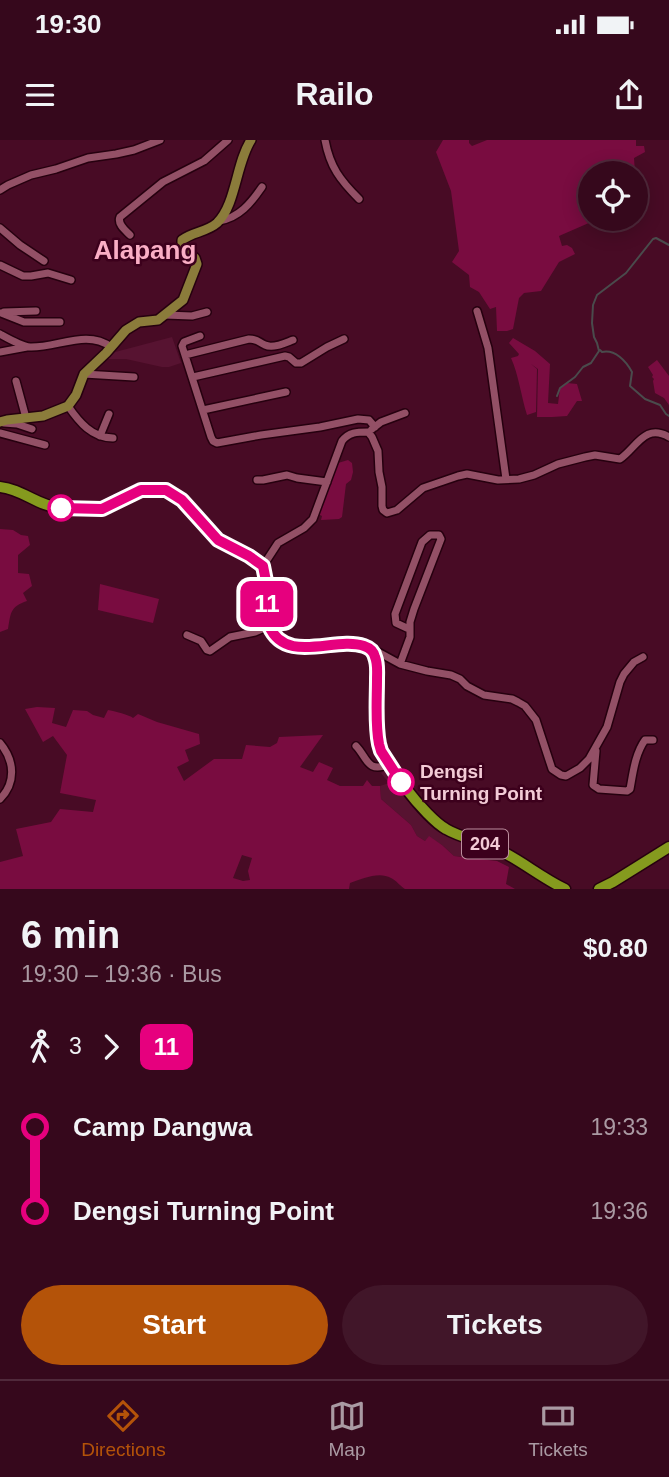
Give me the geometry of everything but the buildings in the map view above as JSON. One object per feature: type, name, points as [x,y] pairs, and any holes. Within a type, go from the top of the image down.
[{"type":"highway","points":[[0,487],[20,492],[50,507],[94,509],[106,508],[141,490],[166,490],[182,500],[218,540],[263,566],[269,626],[275,637],[290,645],[359,645],[370,649]]},
{"type":"highway","name":"204","points":[[370,649],[374,654],[377,669],[377,737],[381,751],[401,782],[442,827],[497,849],[565,889]]},
{"type":"highway","points":[[599,889],[669,847]]},
{"type":"main road","points":[[2,420],[50,414],[68,406],[74,399],[84,374],[131,325],[155,321],[183,300],[197,269],[196,259],[182,247],[182,240],[219,221],[230,200],[242,158],[251,140]]},
{"type":"street","points":[[0,190],[31,175],[88,158],[134,150],[160,140]]},
{"type":"street","points":[[130,235],[119,222],[122,215],[163,182],[204,161],[228,140]]},
{"type":"street","points":[[325,140],[337,175],[359,199]]},
{"type":"street","points":[[219,221],[241,212],[262,187]]},
{"type":"street","points":[[0,228],[44,261]]},
{"type":"street","points":[[0,265],[23,276],[48,274],[71,280]]},
{"type":"street","points":[[1,313],[36,311]]},
{"type":"street","points":[[477,311],[488,348],[506,479]]},
{"type":"street","points":[[165,315],[192,316],[207,312]]},
{"type":"street","points":[[1,313],[24,322],[60,322]]},
{"type":"street","points":[[0,334],[28,347]]},
{"type":"street","points":[[200,336],[183,343],[213,441],[224,443],[358,419],[369,421],[375,427]]},
{"type":"street","points":[[0,352],[57,345],[81,339],[102,341],[111,347]]},
{"type":"street","points":[[185,355],[249,339],[256,339],[269,346],[293,340]]},
{"type":"street","points":[[192,377],[285,356],[301,363],[344,339]]},
{"type":"street","points":[[84,374],[134,377]]},
{"type":"street","points":[[16,381],[26,418]]},
{"type":"street","points":[[203,410],[286,392]]},
{"type":"street","points":[[68,406],[80,423],[100,436],[113,438]]},
{"type":"street","points":[[263,566],[278,543],[304,528],[313,519],[345,437],[351,433],[368,432],[405,413]]},
{"type":"street","points":[[100,436],[109,414]]},
{"type":"street","points":[[2,420],[33,429]]},
{"type":"street","points":[[368,432],[378,451],[382,506],[387,513],[397,510],[423,488],[448,478],[467,474],[486,479],[526,478],[558,464],[595,455],[620,458],[650,433],[660,432],[669,436]]},
{"type":"street","points":[[0,433],[45,445]]},
{"type":"street","points":[[257,480],[287,475],[327,482]]},
{"type":"street","points":[[400,664],[410,637],[409,629],[414,609],[441,540],[439,535],[430,535],[422,542],[395,614],[396,622],[409,629]]},
{"type":"street","points":[[187,635],[201,641],[209,651],[230,637],[269,626]]},
{"type":"street","points":[[370,649],[400,664],[451,675],[484,695],[512,699],[524,706],[541,730],[552,769],[566,776],[592,757],[607,727],[620,682],[628,668],[643,657]]},
{"type":"street","points":[[592,757],[594,788],[627,791],[630,789],[641,746],[645,740],[653,740]]},
{"type":"street","points":[[0,743],[9,760],[12,777],[8,790],[0,799]]},
{"type":"street","points":[[356,746],[370,765],[382,767],[389,764]]},
{"type":"shaded area","points":[[443,140],[469,140],[472,146],[487,140],[636,140],[636,146],[644,146],[645,152],[634,158],[634,161],[578,161],[578,228],[559,236],[562,246],[572,248],[575,254],[559,262],[541,291],[524,293],[519,298],[513,329],[497,331],[496,307],[490,309],[479,292],[470,287],[469,275],[452,262],[459,251],[451,191],[436,152]]},
{"type":"shaded area","points":[[172,337],[181,363],[169,367],[126,359],[102,359],[104,355]]},
{"type":"shaded area","points":[[513,338],[550,364],[548,403],[558,404],[560,388],[567,383],[577,384],[582,401],[577,401],[567,416],[537,417],[538,369],[531,364],[537,369],[536,412],[527,415],[511,358],[519,354],[509,343]]},
{"type":"shaded area","points":[[657,360],[669,376],[669,405],[655,393],[653,375],[648,367]]},
{"type":"shaded area","points":[[348,460],[352,463],[353,472],[351,480],[346,484],[342,517],[321,520],[322,516],[318,514],[338,463]]},
{"type":"shaded area","points":[[0,529],[13,530],[28,536],[30,545],[18,555],[18,573],[29,574],[32,586],[23,593],[27,601],[12,611],[8,629],[0,632]]},
{"type":"shaded area","points":[[100,584],[159,599],[153,623],[98,610]]},
{"type":"shaded area","points":[[55,708],[52,723],[66,727],[73,710],[87,711],[104,718],[108,710],[133,718],[138,714],[199,734],[200,744],[185,750],[189,761],[177,767],[184,781],[214,759],[242,759],[246,745],[270,747],[277,743],[279,737],[323,735],[300,767],[313,772],[319,762],[333,768],[327,780],[340,786],[363,786],[367,780],[372,786],[380,786],[381,799],[411,825],[417,836],[425,841],[429,836],[454,856],[497,861],[509,867],[506,884],[515,889],[405,889],[393,879],[381,875],[350,883],[349,889],[0,889],[0,862],[23,856],[16,829],[51,822],[60,809],[93,812],[96,800],[60,793],[67,755],[53,736],[43,742],[25,709]],"holes":[[[242,855],[252,858],[248,871],[250,880],[233,878]]]},
{"type":"shaded area","points":[[389,768],[427,817],[489,848],[484,858],[454,856],[429,837],[425,841],[417,836],[411,825],[381,799],[380,786],[389,783],[381,773]]},
{"type":"waterway","points":[[557,396],[560,388],[591,363],[599,351],[592,323],[593,305],[597,295],[626,273],[653,239],[669,245]]},
{"type":"waterway","points":[[600,350],[616,354],[623,360],[632,372],[630,386],[645,399],[660,405],[669,416]]},
{"type":"bus line","name":"11","points":[[61,508],[106,508],[141,490],[166,490],[192,509],[218,540],[263,566],[269,626],[279,640],[297,646],[359,645],[370,649],[374,654],[377,669],[377,737],[381,751],[401,782]]},
{"type":"place","name":"Dengsi Turning Point","points":[[401,782]]},
{"type":"district","name":"Alapang","points":[[145,250]]}]
